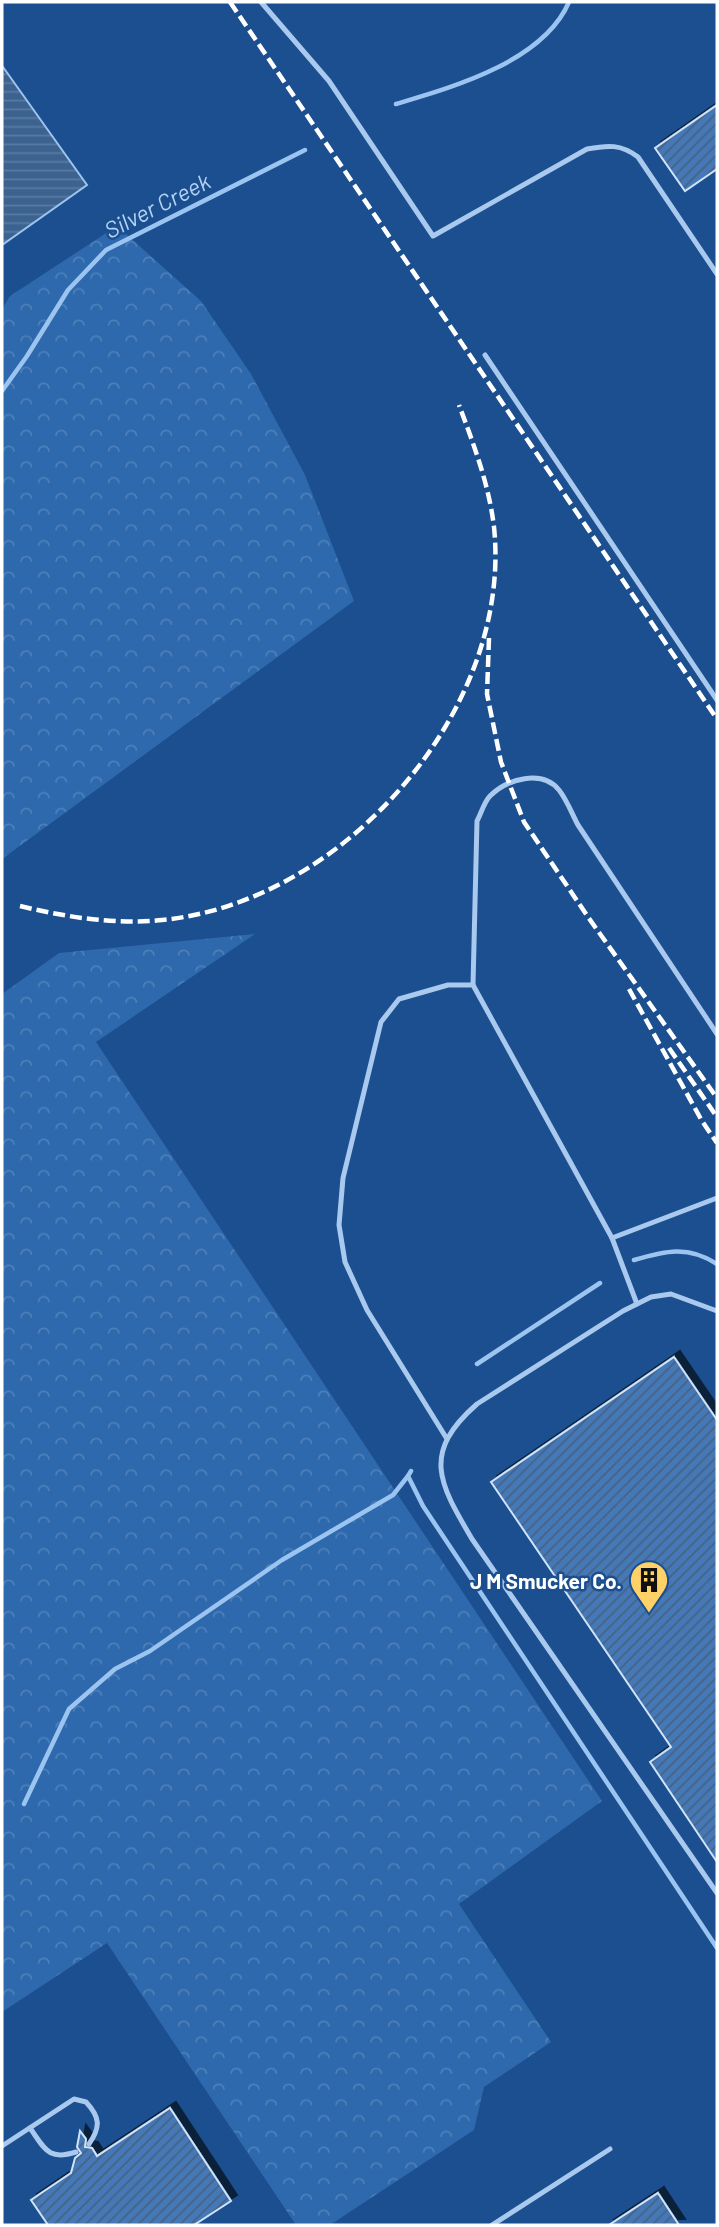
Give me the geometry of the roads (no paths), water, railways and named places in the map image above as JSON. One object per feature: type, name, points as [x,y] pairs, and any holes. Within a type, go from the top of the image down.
[{"type":"lane","points":[[261,2],[329,81],[433,236],[587,149],[608,145],[626,149],[638,157],[717,274]]},
{"type":"lane","points":[[485,355],[717,700]]},
{"type":"lane","points":[[637,1304],[612,1238],[473,985],[477,821],[489,797],[508,785],[528,778],[546,779],[559,790],[578,825],[717,1034]]},
{"type":"lane","points":[[447,1439],[367,1310],[345,1262],[340,1225],[343,1178],[381,1022],[399,999],[448,985],[473,985]]},
{"type":"lane","points":[[612,1238],[717,1199]]},
{"type":"lane","points":[[717,1311],[671,1294],[651,1297],[637,1304],[477,1404],[463,1416],[447,1439],[440,1465],[444,1492],[472,1539],[717,1893]]},
{"type":"lane","points":[[2,2146],[74,2099],[90,2107],[99,2124],[89,2144]]},
{"type":"lane","points":[[30,2128],[52,2155],[59,2157],[76,2152]]},
{"type":"lane","points":[[492,2225],[610,2149]]},
{"type":"waterway","name":"Silver Creek","points":[[396,104],[469,80],[518,56],[539,41],[556,23],[569,2]]},
{"type":"waterway","name":"Silver Creek","points":[[2,391],[68,290],[106,250],[305,150]]},
{"type":"waterway","points":[[634,1260],[656,1254],[686,1252],[717,1264]]},
{"type":"waterway","points":[[477,1364],[600,1283]]},
{"type":"waterway","points":[[411,1471],[408,1476],[423,1506],[717,1948]]},
{"type":"waterway","points":[[24,1804],[69,1709],[115,1669],[150,1651],[282,1560],[393,1495],[408,1476]]},
{"type":"railway","points":[[230,2],[717,719]]},
{"type":"railway","points":[[20,906],[109,921],[162,920],[229,906],[292,877],[351,837],[403,786],[445,728],[475,664],[493,596],[492,511],[480,465],[459,405]]},
{"type":"railway","points":[[489,638],[487,694],[501,762],[524,822],[717,1098]]},
{"type":"railway","points":[[629,989],[702,1121],[717,1143]]},
{"type":"railway","points":[[669,1048],[717,1117]]},
{"type":"place","name":"J M Smucker Co.","points":[[649,1614]]}]
